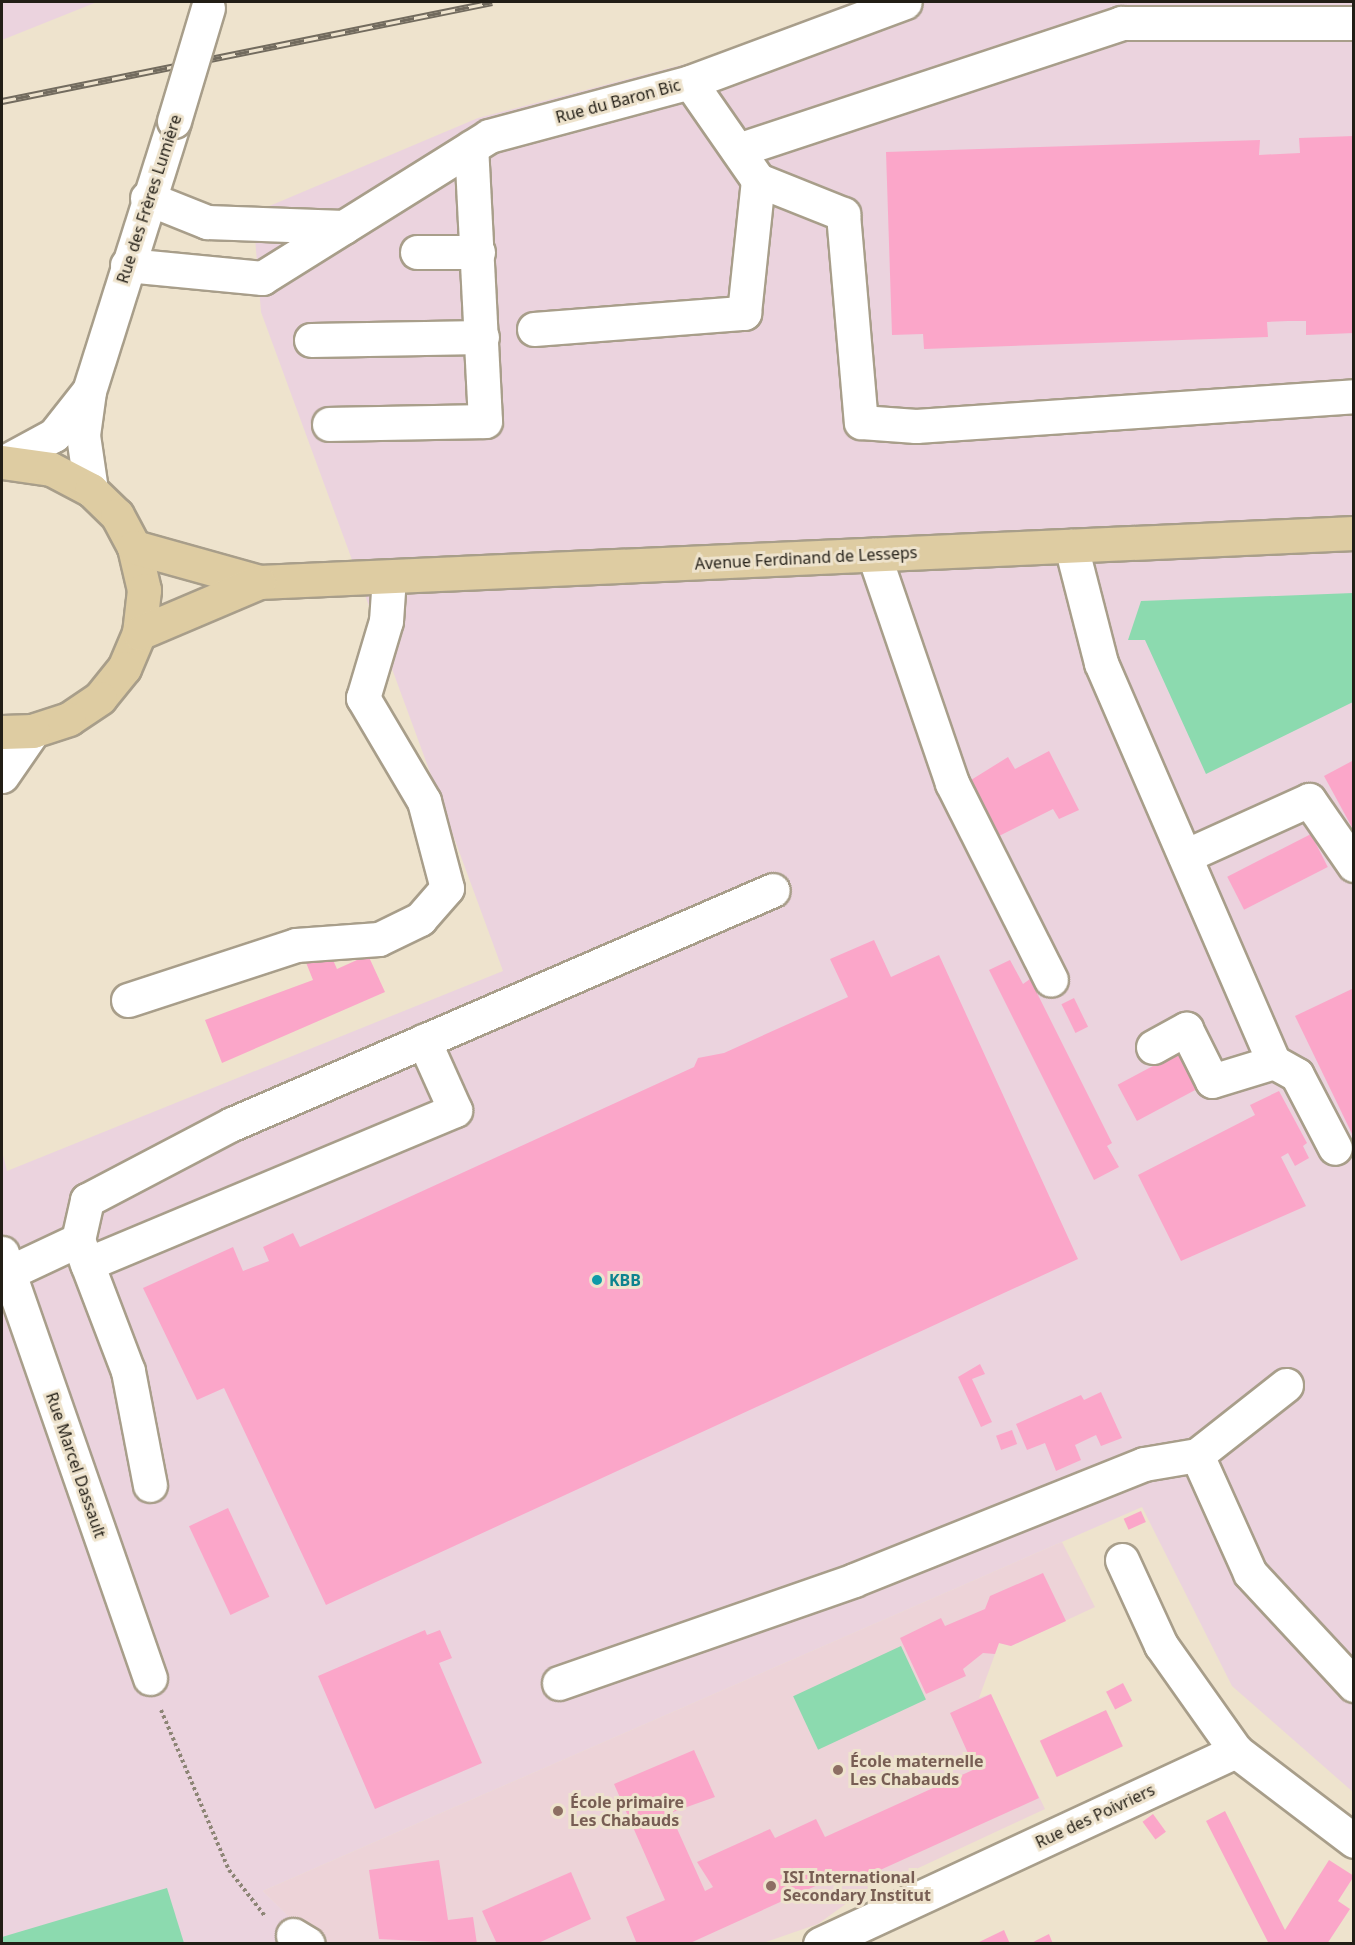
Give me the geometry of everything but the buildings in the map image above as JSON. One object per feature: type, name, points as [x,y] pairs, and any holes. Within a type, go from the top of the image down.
[{"type":"main road","points":[[4,461],[51,469],[91,490],[117,515],[134,547],[144,590],[139,633],[124,668],[100,698],[69,719],[17,731]]},
{"type":"main road","name":"Avenue Ferdinand de Lesseps","points":[[134,547],[259,582],[1353,533]]},
{"type":"main road","name":"Avenue Ferdinand de Lesseps","points":[[139,633],[259,582]]},
{"type":"street","name":"Rue du Baron Bic","points":[[128,265],[262,278],[489,136],[690,82],[905,2]]},
{"type":"street","name":"Rue des Frères Lumière","points":[[91,490],[83,435],[89,390],[209,5]]},
{"type":"street","points":[[738,150],[1120,24],[1353,24]]},
{"type":"street","points":[[690,82],[758,180],[843,214],[861,422],[916,426],[1353,396]]},
{"type":"street","points":[[329,424],[485,421],[471,147]]},
{"type":"street","points":[[534,329],[744,313],[758,180]]},
{"type":"street","points":[[147,198],[207,222],[344,227]]},
{"type":"street","points":[[417,252],[478,252]]},
{"type":"street","points":[[311,340],[482,337]]},
{"type":"street","name":"Rue des Frères Lumière","points":[[4,461],[54,435],[89,390]]},
{"type":"street","points":[[1071,546],[1101,663],[1274,1062],[1297,1075],[1335,1148]]},
{"type":"street","points":[[874,555],[952,783],[1051,980]]},
{"type":"street","points":[[128,1000],[296,945],[380,939],[420,919],[447,888],[424,801],[363,698],[386,621],[389,577]]},
{"type":"street","points":[[2,776],[17,731]]},
{"type":"street","points":[[1185,856],[1309,800],[1353,865]]},
{"type":"street","points":[[150,1485],[128,1371],[83,1252],[87,1200],[232,1124],[773,891]]},
{"type":"street","points":[[1153,1047],[1186,1029],[1212,1081],[1274,1062]]},
{"type":"street","points":[[5,1263],[83,1252],[454,1110],[424,1041]]},
{"type":"street","name":"Rue Marcel Dassault","points":[[5,1263],[150,1678]]},
{"type":"street","points":[[559,1683],[854,1580],[1144,1464],[1197,1455],[1286,1385]]},
{"type":"street","points":[[1197,1455],[1250,1573],[1353,1685]]},
{"type":"street","points":[[1122,1560],[1161,1644],[1236,1751],[1353,1841]]},
{"type":"street","name":"Rue des Poivriers","points":[[820,1944],[1236,1751]]},
{"type":"path","points":[[150,1678],[192,1794],[229,1870],[263,1915],[301,1940]]},
{"type":"shaded area","points":[[2,2],[97,2],[2,40]]},
{"type":"shaded area","points":[[852,2],[1353,2],[1353,1792],[1232,1686],[1142,1507],[263,1891],[316,1943],[2,1943],[2,1151],[7,1171],[503,971],[261,312],[253,213],[478,118],[693,62]]},
{"type":"shaded area","name":"École maternelle Les Chabauds","points":[[1062,1542],[1095,1607],[1011,1646],[999,1643],[979,1698],[990,1694],[1045,1809],[854,1898],[818,1924],[763,1943],[316,1943],[263,1891]]},
{"type":"green space","points":[[1353,593],[1353,702],[1206,774],[1145,640],[1128,640],[1141,601]]},
{"type":"green space","points":[[901,1646],[926,1699],[818,1750],[793,1696]]},
{"type":"green space","points":[[167,1888],[184,1943],[2,1943],[2,1937]]},
{"type":"railway","points":[[2,101],[492,2]]},
{"type":"place","name":"KBB","points":[[597,1280]]},
{"type":"place","name":"École maternelle Les Chabauds","points":[[838,1770]]},
{"type":"place","name":"École primaire Les Chabauds","points":[[558,1811]]},
{"type":"place","name":"ISI International Secondary Institut","points":[[771,1886]]}]
